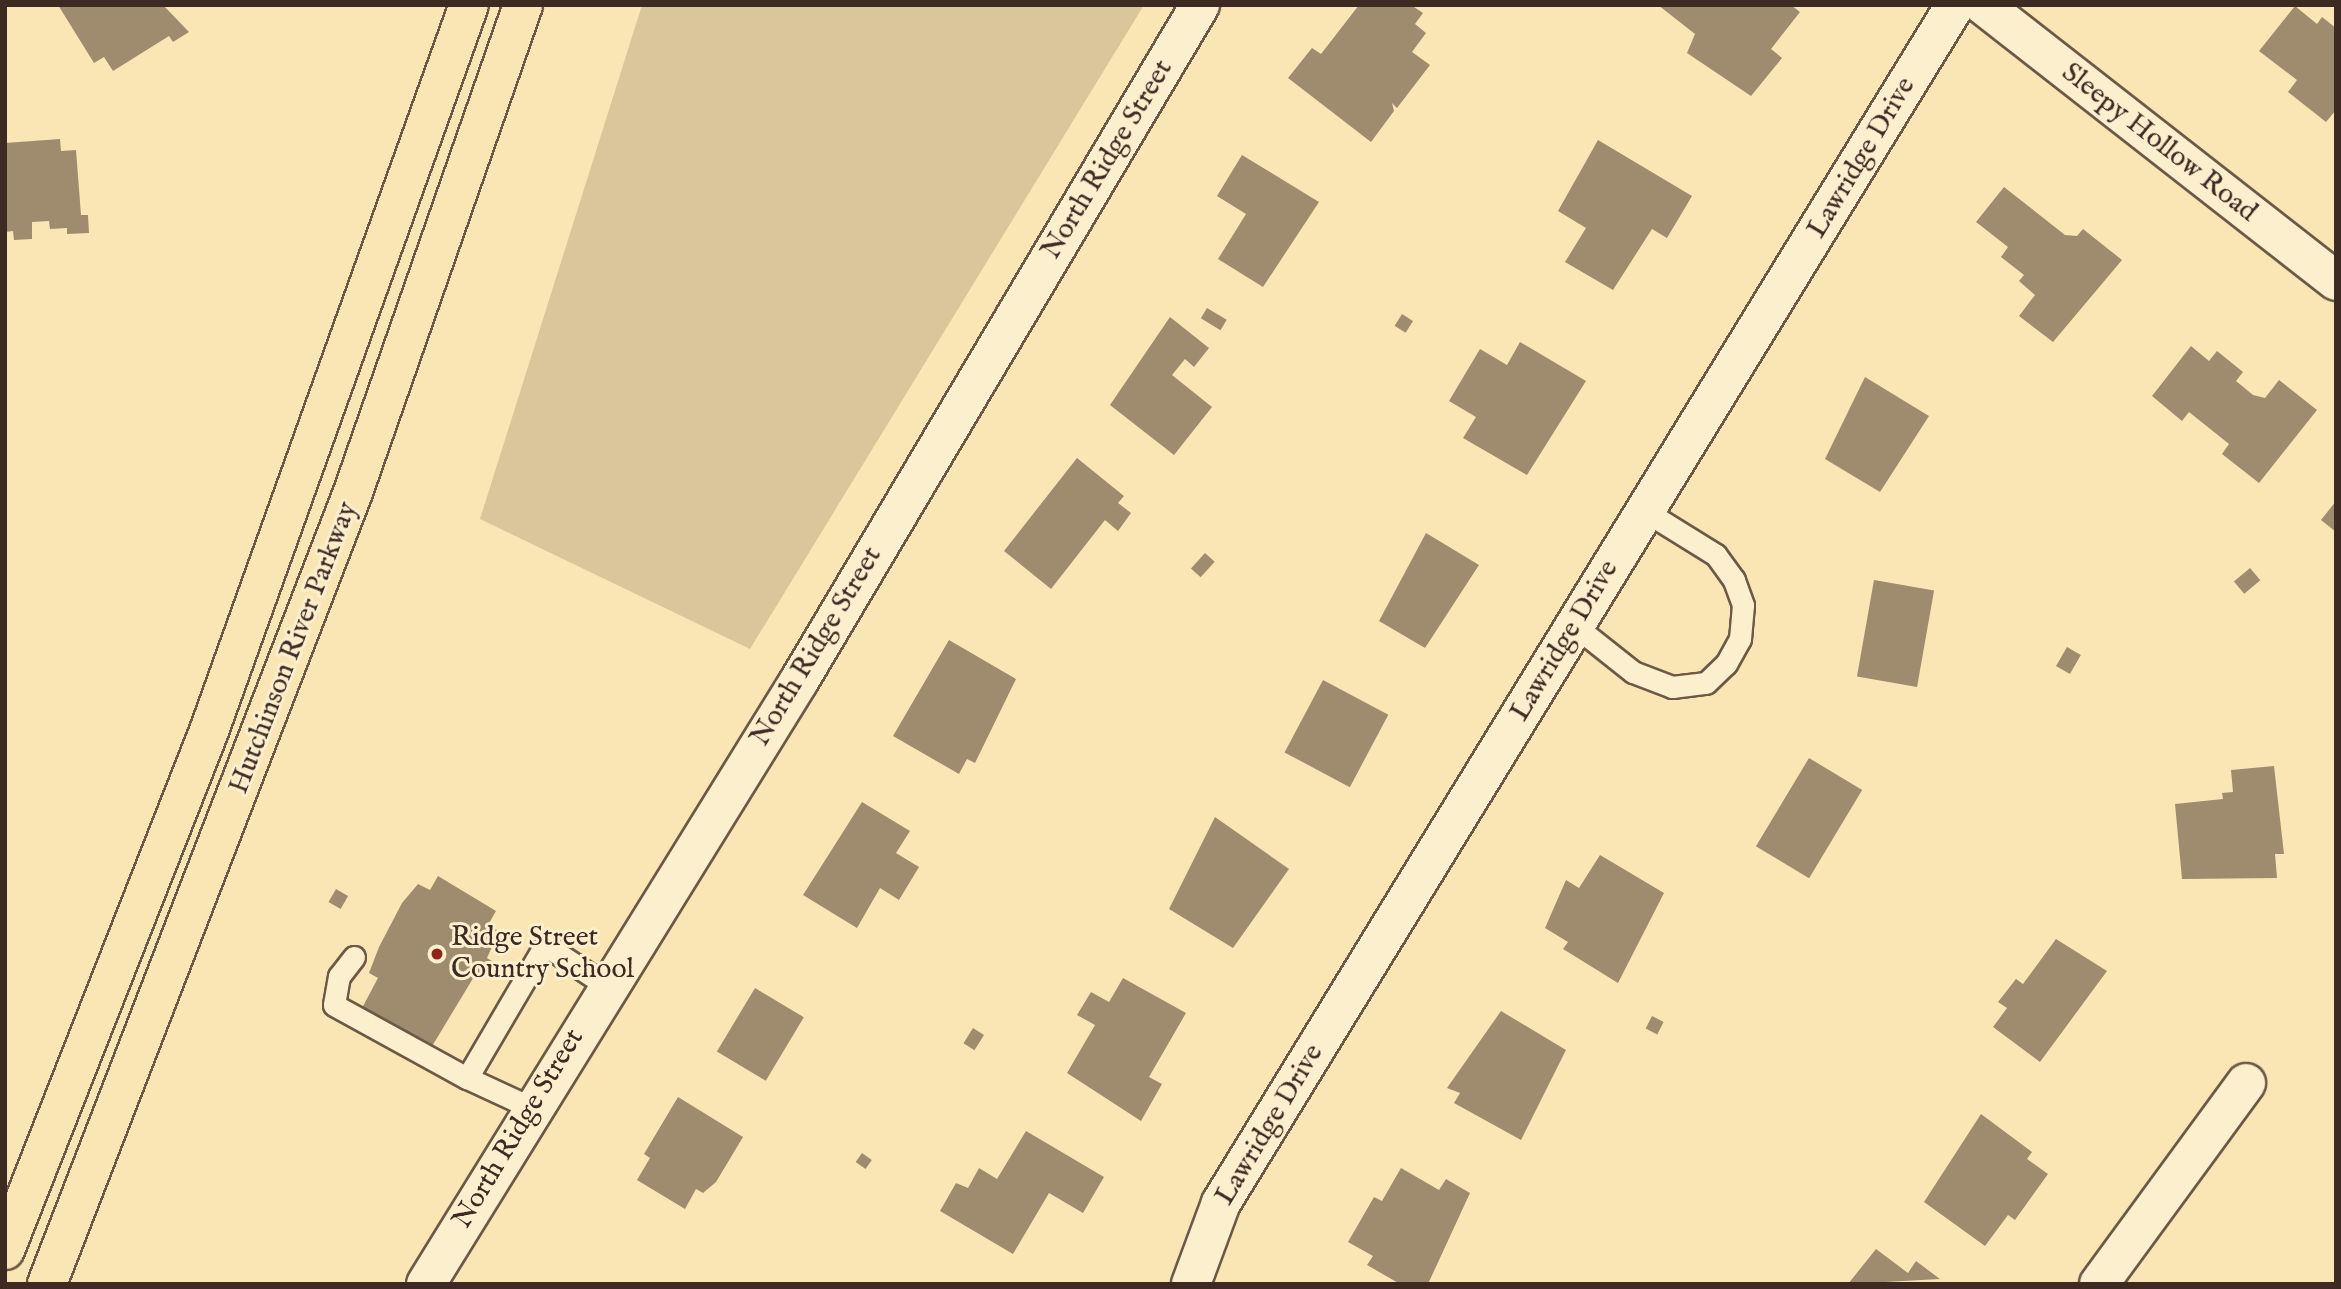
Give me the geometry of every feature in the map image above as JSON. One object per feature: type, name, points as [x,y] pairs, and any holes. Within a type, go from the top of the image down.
[{"type":"highway","name":"Hutchinson River Parkway","points":[[5,1250],[209,731],[469,5]]},
{"type":"highway","name":"Hutchinson River Parkway","points":[[47,1284],[352,495],[523,5]]},
{"type":"street","name":"North Ridge Street","points":[[426,1284],[607,986],[799,681],[1200,5]]},
{"type":"street","name":"Lawridge Drive","points":[[1191,1284],[1221,1203],[1955,5]]},
{"type":"street","name":"Sleepy Hollow Road","points":[[1983,5],[2336,281]]},
{"type":"street","points":[[2099,1284],[2246,1083]]},
{"type":"lane","points":[[1575,626],[1633,672],[1672,687],[1706,683],[1726,664],[1740,639],[1742,616],[1734,580],[1716,555],[1645,511]]},
{"type":"lane","points":[[467,1078],[545,946],[607,986]]},
{"type":"lane","points":[[354,957],[339,976],[334,1005],[467,1078],[532,1108]]},
{"type":"shaded area","points":[[642,5],[1144,5],[750,649],[480,519]]},
{"type":"building","points":[[58,5],[163,5],[189,32],[173,42],[169,36],[113,71],[104,57],[94,63]]},
{"type":"building","points":[[1359,5],[1411,5],[1423,13],[1415,24],[1426,33],[1412,52],[1430,65],[1397,108],[1392,103],[1394,111],[1371,142],[1288,78],[1312,48],[1321,54]]},
{"type":"building","points":[[1658,5],[1791,5],[1800,12],[1771,49],[1782,58],[1751,96],[1687,53],[1695,34]]},
{"type":"building","points":[[2295,6],[2317,24],[2322,17],[2336,28],[2336,110],[2326,122],[2288,92],[2297,80],[2259,51]]},
{"type":"building","points":[[60,139],[61,151],[76,150],[81,215],[88,215],[89,233],[67,234],[67,228],[50,229],[49,221],[32,222],[32,239],[14,240],[13,231],[5,232],[5,143]]},
{"type":"building","points":[[1598,140],[1692,196],[1667,238],[1652,229],[1613,290],[1565,262],[1586,228],[1558,211]]},
{"type":"building","points":[[1242,155],[1319,202],[1263,287],[1218,259],[1246,214],[1217,196]]},
{"type":"building","points":[[2004,187],[2065,235],[2077,236],[2083,229],[2122,260],[2053,342],[2019,316],[2035,295],[2019,281],[2024,275],[2001,257],[2008,247],[1976,222]]},
{"type":"building","points":[[1207,308],[1227,320],[1221,330],[1201,318]]},
{"type":"building","points":[[1402,314],[1413,321],[1406,333],[1395,326]]},
{"type":"building","points":[[1170,317],[1209,348],[1194,367],[1185,359],[1172,375],[1212,407],[1174,455],[1110,405]]},
{"type":"building","points":[[1520,342],[1586,381],[1527,475],[1463,438],[1476,417],[1449,401],[1480,349],[1507,365]]},
{"type":"building","points":[[2191,346],[2209,361],[2217,351],[2243,372],[2236,381],[2253,395],[2265,398],[2279,380],[2317,410],[2259,483],[2222,454],[2229,444],[2189,412],[2182,421],[2152,396]]},
{"type":"building","points":[[1865,377],[1929,416],[1880,492],[1825,459]]},
{"type":"building","points":[[1077,458],[1124,496],[1118,503],[1131,513],[1118,531],[1105,520],[1051,589],[1004,551]]},
{"type":"building","points":[[2336,501],[2336,532],[2321,520]]},
{"type":"building","points":[[1426,533],[1479,565],[1425,648],[1379,621]]},
{"type":"building","points":[[1205,553],[1215,562],[1201,577],[1191,569]]},
{"type":"building","points":[[2250,568],[2260,580],[2244,594],[2234,581]]},
{"type":"building","points":[[1874,580],[1934,591],[1917,687],[1857,677]]},
{"type":"building","points":[[949,640],[1016,679],[975,763],[967,759],[959,774],[893,736]]},
{"type":"building","points":[[2067,647],[2081,655],[2070,674],[2056,666]]},
{"type":"building","points":[[1323,680],[1388,715],[1350,787],[1285,752]]},
{"type":"building","points":[[1809,758],[1862,790],[1809,878],[1756,846]]},
{"type":"building","points":[[2274,766],[2284,854],[2275,854],[2277,878],[2182,879],[2175,804],[2223,799],[2222,793],[2233,792],[2231,770]]},
{"type":"building","points":[[862,802],[910,831],[896,853],[919,867],[899,900],[880,888],[857,928],[803,895]]},
{"type":"building","points":[[1215,817],[1289,869],[1233,948],[1169,909]]},
{"type":"building","points":[[1600,855],[1664,893],[1618,983],[1563,949],[1568,942],[1545,928],[1566,880],[1579,888]]},
{"type":"building","points":[[438,876],[496,911],[488,925],[499,931],[487,958],[501,967],[494,979],[475,975],[431,1048],[362,1008],[378,978],[369,973],[402,903],[418,884],[430,890]]},
{"type":"building","points":[[336,889],[348,896],[341,909],[328,902]]},
{"type":"building","points":[[2056,939],[2107,971],[2040,1062],[1993,1027],[2007,1008],[1998,1002],[2016,979],[2023,984]]},
{"type":"building","points":[[1123,978],[1186,1013],[1149,1077],[1162,1084],[1141,1121],[1067,1073],[1095,1025],[1077,1015],[1091,992],[1109,1002]]},
{"type":"building","points":[[755,988],[804,1017],[766,1081],[717,1051]]},
{"type":"building","points":[[1501,1011],[1566,1050],[1521,1140],[1454,1103],[1460,1093],[1447,1088]]},
{"type":"building","points":[[1652,1016],[1664,1022],[1657,1034],[1646,1028]]},
{"type":"building","points":[[973,1028],[984,1035],[974,1050],[963,1043]]},
{"type":"building","points":[[678,1097],[743,1137],[716,1182],[703,1193],[696,1189],[685,1209],[637,1180],[650,1158],[644,1154]]},
{"type":"building","points":[[1981,1114],[2032,1152],[2027,1159],[2048,1174],[2015,1220],[2008,1215],[1985,1246],[1924,1202]]},
{"type":"building","points":[[1026,1131],[1104,1177],[1083,1213],[1049,1193],[1013,1254],[940,1211],[956,1183],[968,1188],[979,1168],[997,1179]]},
{"type":"building","points":[[862,1153],[872,1160],[866,1169],[856,1162]]},
{"type":"building","points":[[1401,1168],[1439,1190],[1446,1179],[1470,1193],[1428,1284],[1400,1284],[1367,1265],[1373,1256],[1348,1242],[1374,1197],[1382,1201]]},
{"type":"building","points":[[1876,1249],[1908,1273],[1916,1261],[1940,1279],[1848,1284]]},
{"type":"place","name":"Ridge Street Country School","points":[[437,954]]}]
